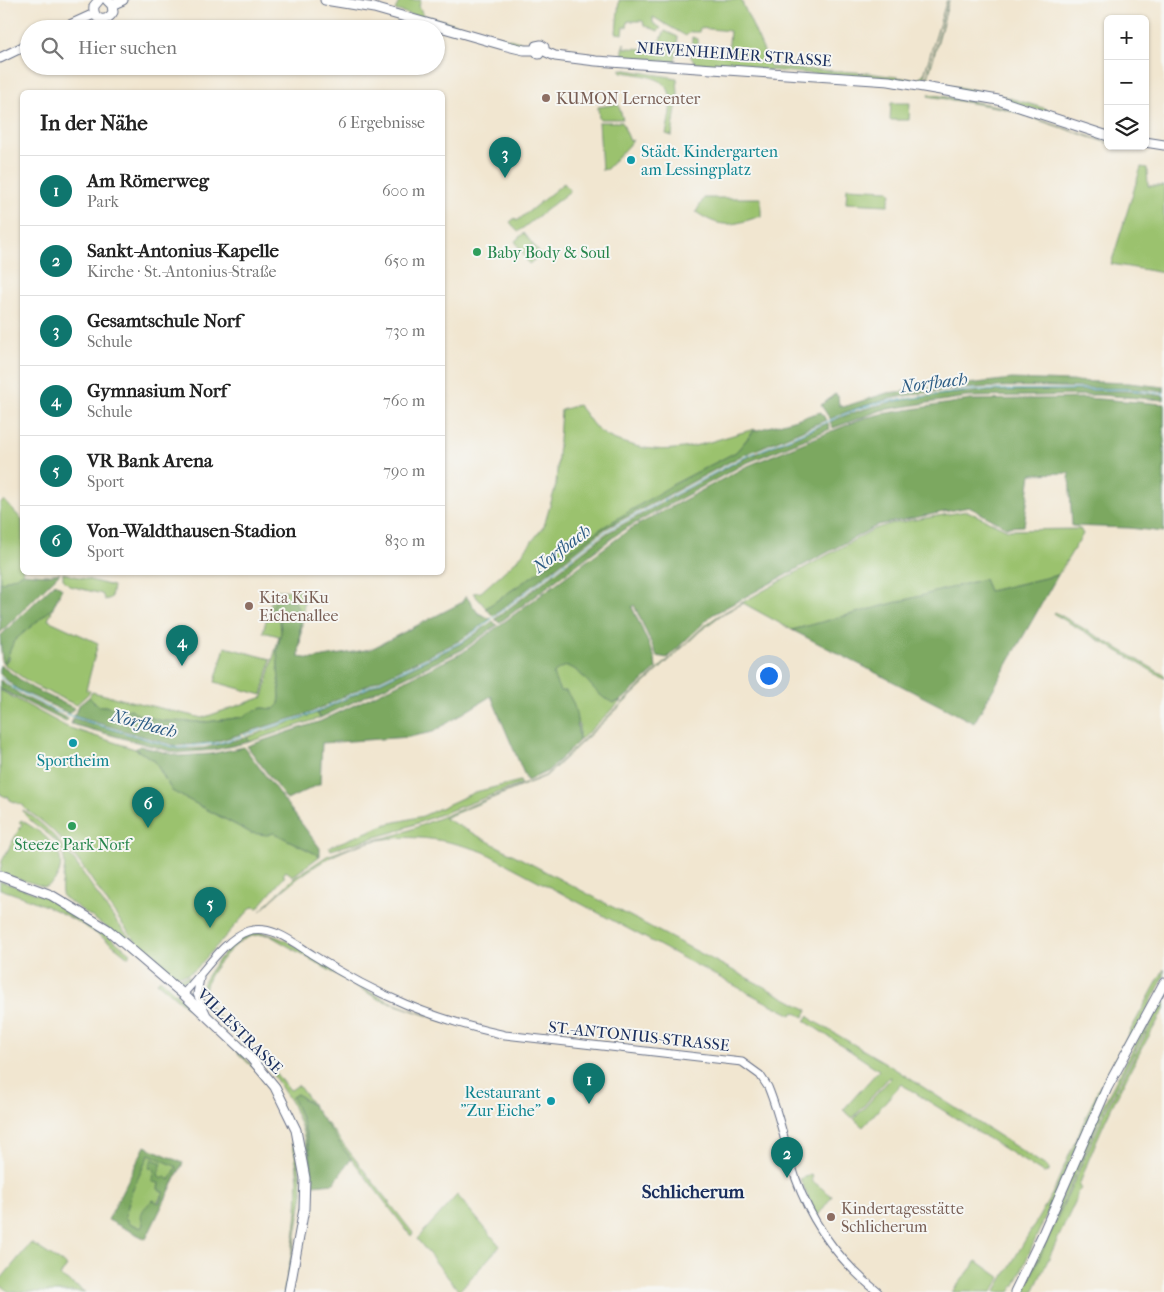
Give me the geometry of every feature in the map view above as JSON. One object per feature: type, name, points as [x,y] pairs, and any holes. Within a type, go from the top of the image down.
[{"type":"main road","points":[[94,14],[94,6],[99,0]]},
{"type":"main road","points":[[94,14],[100,19],[107,18],[113,12],[110,2],[123,0]]},
{"type":"main road","name":"NIEVENHEIMER STRASSE","points":[[325,0],[374,8],[416,20]]},
{"type":"main road","points":[[81,20],[94,14]]},
{"type":"main road","name":"NIEVENHEIMER STRASSE","points":[[445,29],[524,50],[540,50],[555,56],[596,61],[873,79],[923,87],[998,100],[1104,135]]},
{"type":"main road","points":[[0,58],[20,48]]},
{"type":"main road","points":[[1149,143],[1164,145]]},
{"type":"main road","name":"VILLESTRASSE","points":[[0,876],[51,896],[88,916],[130,946],[183,994],[266,1075],[282,1099],[296,1130],[304,1170],[305,1197],[289,1292]]},
{"type":"main road","points":[[1015,1292],[1036,1250],[1107,1088],[1164,983]]},
{"type":"street","name":"ST.-ANTONIUS-STRASSE","points":[[183,994],[238,935],[253,930],[266,930],[283,936],[377,993],[440,1017],[504,1035],[730,1060],[751,1067],[760,1075],[770,1092],[796,1178],[814,1219],[841,1257],[878,1292]]},
{"type":"street","points":[[203,972],[197,994],[210,1020]]},
{"type":"green space","points":[[400,0],[421,0],[419,5],[423,15],[441,20],[429,20],[395,10]]},
{"type":"green space","points":[[619,0],[741,0],[771,67],[868,73],[918,80],[925,72],[947,0],[922,83],[697,64],[691,58],[692,37],[698,39],[698,53],[728,55],[730,31],[700,28],[699,32],[690,32],[686,36],[653,17],[653,23],[661,28],[658,31],[644,25],[643,21],[628,21],[627,27],[624,27],[623,34],[616,33]]},
{"type":"green space","points":[[949,0],[927,81],[999,95],[1047,109],[1046,112],[927,83],[926,80]]},
{"type":"green space","points":[[445,21],[527,44],[527,47],[445,25]]},
{"type":"green space","points":[[665,31],[678,37],[675,62],[622,58],[624,43],[625,48],[655,49]]},
{"type":"green space","points":[[621,69],[677,78],[678,94],[672,136],[666,134],[671,104],[670,94],[666,86],[650,77],[621,72]]},
{"type":"green space","points":[[929,94],[1003,107],[1104,142],[1002,108],[928,96]]},
{"type":"green space","points":[[891,103],[910,103],[909,120],[890,120]]},
{"type":"green space","points":[[618,104],[623,119],[599,119],[598,107]]},
{"type":"green space","points":[[599,122],[622,122],[630,141],[633,140],[607,169],[602,170]]},
{"type":"green space","points":[[1141,167],[1147,168],[1148,186],[1164,186],[1164,273],[1111,264]]},
{"type":"green space","points":[[564,183],[570,191],[518,232],[510,222],[515,218],[517,221]]},
{"type":"green space","points":[[847,188],[888,190],[891,194],[888,205],[846,203]]},
{"type":"green space","points":[[704,198],[761,198],[761,216],[743,222],[721,224],[705,218],[696,212]]},
{"type":"green space","points":[[524,233],[541,255],[529,264],[515,241]]},
{"type":"green space","points":[[1012,379],[1129,383],[1164,387],[1164,392],[1136,389],[1056,387],[956,389],[890,399],[859,407],[830,419],[821,405],[835,394],[838,396],[839,405],[843,407],[887,393]]},
{"type":"green space","points":[[1127,391],[1164,396],[1164,400],[1100,395],[967,397],[882,410],[833,428],[830,422],[858,411],[918,397],[981,392]]},
{"type":"green space","points":[[1087,398],[1164,404],[1164,532],[1129,528],[1072,526],[1069,473],[1031,474],[1024,526],[1006,527],[969,507],[878,525],[712,615],[667,658],[657,656],[634,605],[632,607],[655,658],[656,669],[622,700],[613,703],[601,695],[578,671],[566,667],[559,669],[553,675],[560,691],[566,691],[573,703],[579,741],[548,771],[527,781],[491,696],[433,732],[409,737],[322,743],[320,784],[287,800],[247,746],[321,721],[462,653],[630,529],[745,467],[788,449],[864,418],[881,414],[970,400]]},
{"type":"green space","points":[[578,405],[594,426],[604,434],[620,442],[645,448],[677,449],[708,443],[755,429],[736,452],[674,484],[602,528],[486,608],[473,593],[481,592],[518,559],[544,526],[556,485],[561,410]]},
{"type":"green space","points":[[821,412],[826,420],[739,457],[605,529],[493,616],[486,608],[602,528],[674,484],[736,452],[754,431]]},
{"type":"green space","points":[[828,423],[830,429],[744,464],[623,530],[499,623],[495,619],[607,533],[741,460]]},
{"type":"green space","points":[[4,500],[20,518],[20,574],[0,583],[0,504]]},
{"type":"green space","points":[[967,511],[1008,530],[1080,529],[1083,534],[1058,575],[989,591],[984,579],[792,630],[743,603],[721,615],[700,631],[546,776],[444,818],[808,1010],[804,1017],[794,1012],[792,1015],[758,998],[484,852],[450,842],[418,838],[389,838],[362,844],[336,854],[311,869],[260,911],[294,878],[327,856],[360,844],[399,834],[545,776],[704,626],[718,616],[874,529],[890,524]]},
{"type":"green space","points":[[20,574],[58,575],[0,633],[0,583]]},
{"type":"green space","points":[[63,575],[71,575],[113,586],[111,598],[105,600],[102,594],[70,586],[63,579]]},
{"type":"green space","points":[[1058,575],[974,723],[792,630],[984,579],[989,591]]},
{"type":"green space","points":[[55,583],[62,588],[53,608],[14,641],[5,663],[2,663],[0,636]]},
{"type":"green space","points":[[274,590],[305,591],[300,645],[300,621],[275,615],[280,621],[281,632],[277,651],[280,697],[279,704],[274,709],[262,708],[244,717],[206,722],[163,721],[137,714],[131,709],[123,711],[98,706],[89,697],[92,692],[202,718],[263,697],[279,636],[263,632]]},
{"type":"green space","points":[[280,596],[295,602],[299,610],[299,657],[312,659],[371,649],[461,603],[466,596],[478,613],[491,619],[459,641],[310,713],[215,742],[176,746],[74,716],[78,706],[89,697],[98,706],[123,711],[131,709],[137,714],[163,721],[206,722],[244,717],[262,708],[274,709],[279,704],[280,697],[277,651],[281,632],[280,621],[272,608],[276,598]]},
{"type":"green space","points":[[53,608],[48,620],[98,643],[86,690],[90,691],[76,705],[33,685],[2,663],[5,663],[8,659],[9,650],[16,638]]},
{"type":"green space","points":[[1055,612],[1164,675],[1164,678],[1054,614]]},
{"type":"green space","points":[[493,621],[497,625],[462,650],[320,718],[317,713],[464,642]]},
{"type":"green space","points":[[225,647],[271,659],[262,695],[215,682]]},
{"type":"green space","points":[[0,665],[32,688],[74,708],[70,714],[17,689],[0,674]]},
{"type":"green space","points":[[567,665],[613,703],[621,701],[579,741],[579,724],[556,684],[553,675],[559,668]]},
{"type":"green space","points":[[0,680],[21,695],[68,719],[66,722],[0,689]]},
{"type":"green space","points":[[0,690],[67,727],[135,749],[154,760],[172,791],[251,833],[274,833],[320,856],[293,876],[286,871],[283,875],[285,876],[258,908],[252,907],[196,969],[188,974],[175,976],[139,945],[110,907],[84,868],[54,832],[24,808],[24,806],[10,800],[8,796],[0,794]]},
{"type":"green space","points":[[317,713],[320,718],[249,742],[247,737]]},
{"type":"green space","points":[[73,718],[179,749],[204,748],[247,737],[249,742],[214,750],[177,753],[71,724]]},
{"type":"green space","points":[[140,746],[179,756],[211,754],[244,747],[320,848],[320,856],[274,833],[267,835],[251,833],[172,791],[154,760],[135,749]]},
{"type":"green space","points":[[520,781],[521,784],[394,832],[331,850],[329,847],[387,824],[423,816],[475,792]]},
{"type":"green space","points":[[23,810],[38,821],[63,847],[122,929],[135,943],[171,976],[178,978],[188,976],[190,978],[182,982],[171,978],[143,953],[63,897],[62,885],[65,867],[62,852],[55,840],[28,818]]},
{"type":"green space","points":[[21,820],[36,829],[50,841],[56,848],[59,856],[61,864],[59,873],[53,882],[45,887],[0,873],[2,861],[22,824],[19,822]]},
{"type":"green space","points":[[0,881],[43,896],[83,916],[130,953],[128,957],[97,934],[67,916],[0,889]]},
{"type":"green space","points":[[257,932],[270,934],[298,947],[368,991],[416,1012],[378,999],[269,935],[255,935],[238,943],[213,970],[206,985],[206,997],[209,1005],[208,1004],[202,984],[225,952],[248,935]]},
{"type":"green space","points":[[1164,969],[1164,977],[1093,1110],[1015,1285],[1010,1292],[995,1292],[1052,1194],[1098,1090]]},
{"type":"green space","points":[[160,979],[214,1028],[215,1031],[157,982]]},
{"type":"green space","points":[[1164,990],[1164,996],[1104,1110],[1033,1270],[1022,1292],[1019,1292],[1100,1111]]},
{"type":"green space","points":[[1164,1000],[1164,1010],[1106,1118],[1087,1163],[1079,1186],[1081,1189],[1076,1194],[1076,1200],[1033,1292],[1024,1292],[1108,1106]]},
{"type":"green space","points":[[211,1007],[224,1023],[233,1032],[223,1023]]},
{"type":"green space","points":[[809,1015],[812,1020],[884,1062],[1049,1168],[1049,1172],[1043,1173],[901,1084],[863,1127],[854,1119],[891,1078],[889,1077],[853,1118],[843,1110],[879,1070],[805,1021]]},
{"type":"green space","points":[[215,1031],[241,1054],[252,1067]]},
{"type":"green space","points":[[233,1032],[268,1063],[287,1087],[291,1090],[298,1085],[313,1105],[297,1094],[292,1097],[307,1139],[312,1181],[311,1211],[309,1157],[302,1129],[291,1102],[267,1066]]},
{"type":"green space","points":[[252,1067],[268,1082],[280,1107],[264,1081]]},
{"type":"green space","points":[[297,1094],[313,1106],[351,1159],[334,1183],[313,1185],[307,1140],[301,1118],[292,1097]]},
{"type":"green space","points":[[281,1109],[295,1138],[303,1193],[286,1292],[284,1292],[291,1259],[298,1196],[297,1166],[291,1137]]},
{"type":"green space","points":[[326,1122],[413,1233],[411,1236],[324,1123]]},
{"type":"green space","points":[[145,1146],[183,1163],[146,1239],[108,1220]],"holes":[[[149,1154],[177,1167],[170,1180],[165,1177],[161,1179],[158,1174],[162,1163],[152,1159],[149,1167],[155,1170],[152,1182],[159,1183],[158,1189],[164,1192],[159,1203],[153,1200],[143,1211],[141,1217],[143,1224],[141,1228],[129,1223],[125,1217],[132,1191]]]},
{"type":"green space","points":[[149,1154],[177,1166],[170,1180],[161,1179],[155,1169],[159,1183],[158,1189],[164,1192],[141,1228],[129,1223],[125,1217],[132,1191]]},
{"type":"green space","points":[[811,1175],[813,1177],[811,1180],[832,1196],[817,1217],[800,1179]]},
{"type":"green space","points":[[457,1195],[500,1246],[459,1291],[417,1239]]},
{"type":"green space","points":[[31,1243],[67,1266],[60,1276],[85,1292],[9,1292],[0,1285],[0,1280]]},
{"type":"green space","points":[[977,1261],[1001,1278],[992,1292],[952,1292]]},
{"type":"waterway","name":"Norfbach","points":[[0,677],[15,689],[54,710],[102,726],[177,748],[219,743],[312,714],[463,641],[606,531],[740,459],[857,409],[883,402],[973,390],[1124,389],[1164,394]]},
{"type":"place","name":"KUMON Lerncenter","points":[[546,98]]},
{"type":"place","name":"Städt. Kindergarten am Lessingplatz","points":[[631,160]]},
{"type":"place","name":"Gesamtschule Norf","points":[[505,178]]},
{"type":"place","name":"Baby Body & Soul","points":[[477,252]]},
{"type":"place","name":"Kita KiKu Eichenallee","points":[[249,606]]},
{"type":"place","name":"Gymnasium Norf","points":[[182,666]]},
{"type":"place","name":"Sportheim","points":[[73,743]]},
{"type":"place","name":"Steeze Park Norf","points":[[72,826]]},
{"type":"place","name":"Von-Waldthausen-Stadion","points":[[148,828]]},
{"type":"place","name":"VR Bank Arena","points":[[210,928]]},
{"type":"place","name":"Restaurant \"Zur Eiche\"","points":[[551,1101]]},
{"type":"place","name":"Am Römerweg","points":[[589,1104]]},
{"type":"place","name":"Sankt-Antonius-Kapelle","points":[[787,1178]]},
{"type":"place","name":"Kindertagesstätte Schlicherum","points":[[831,1217]]},
{"type":"district","name":"Schlicherum","points":[[693,1192]]}]
